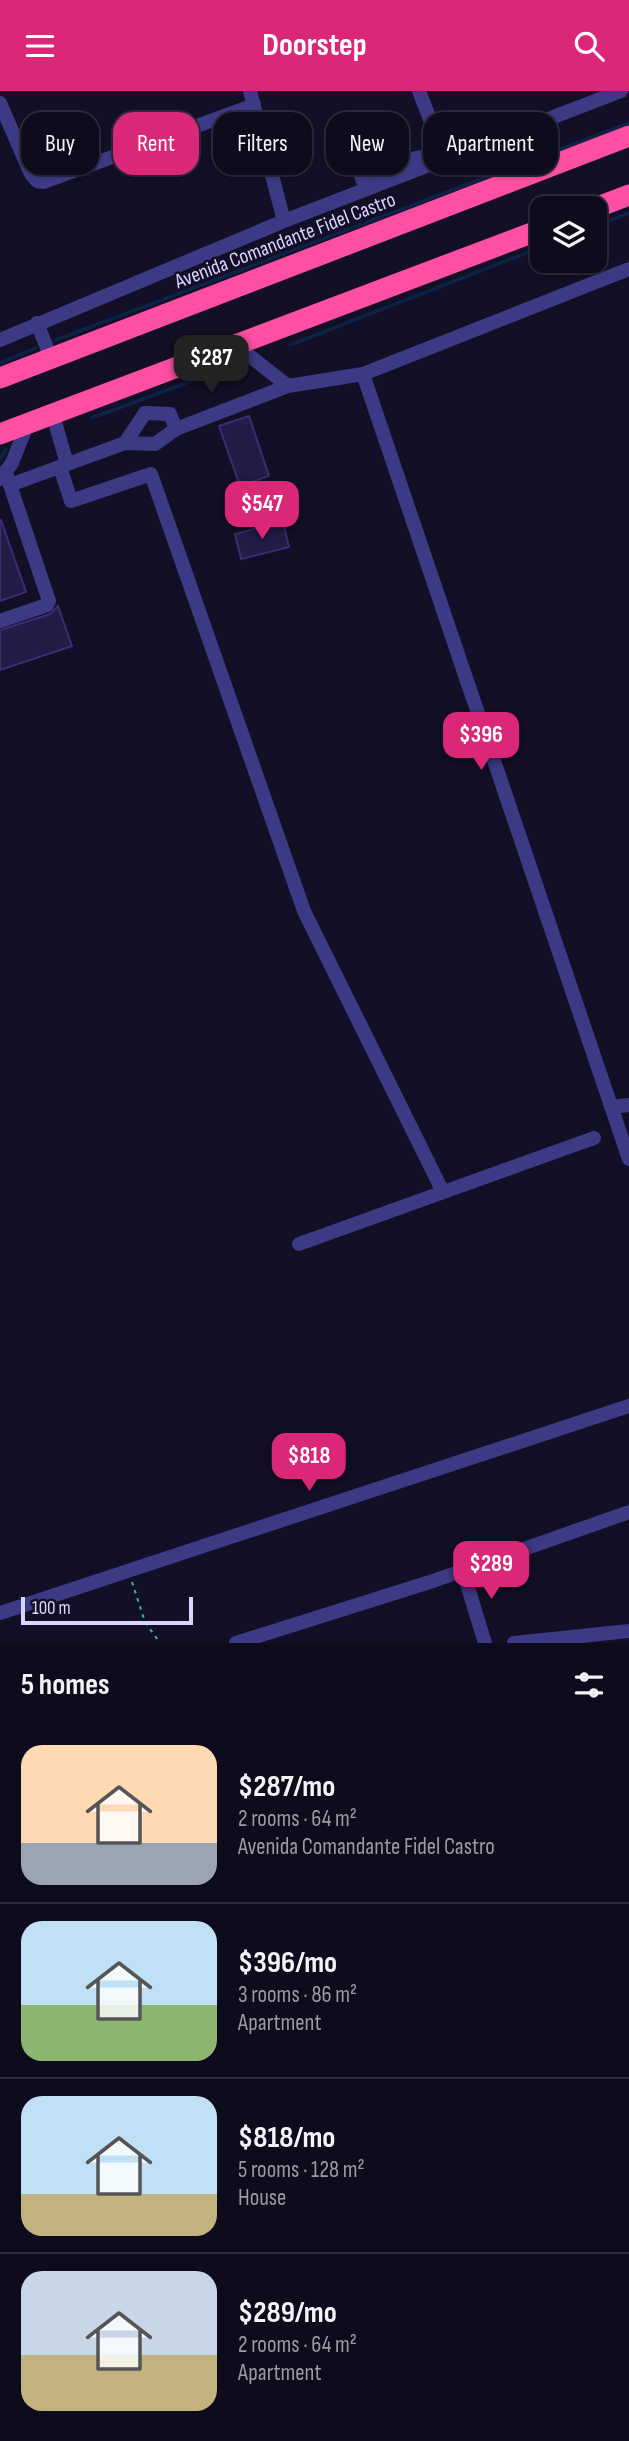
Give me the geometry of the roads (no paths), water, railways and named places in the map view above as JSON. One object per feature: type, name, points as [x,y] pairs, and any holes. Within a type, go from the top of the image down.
[{"type":"highway","name":"Avenida Comandante Fidel Castro","points":[[0,378],[629,136]]},
{"type":"highway","points":[[607,203],[629,195]]},
{"type":"highway","points":[[0,434],[530,234]]},
{"type":"street","points":[[419,91],[427,112]]},
{"type":"street","points":[[558,115],[621,91]]},
{"type":"street","points":[[0,103],[32,174],[37,181],[44,182],[252,98],[284,221]]},
{"type":"street","points":[[0,340],[284,221],[423,167]]},
{"type":"street","points":[[361,175],[366,189]]},
{"type":"street","points":[[608,277],[629,262]]},
{"type":"street","points":[[5,479],[63,465],[125,443],[155,444],[176,429],[288,386],[363,373],[629,269]]},
{"type":"street","points":[[37,323],[51,358]]},
{"type":"street","points":[[237,346],[288,386]]},
{"type":"street","points":[[363,373],[629,1159]]},
{"type":"street","points":[[125,443],[145,413],[156,411],[170,414],[176,429]]},
{"type":"street","points":[[53,415],[71,501],[151,474],[304,911],[443,1192]]},
{"type":"street","points":[[0,621],[47,605],[49,601],[5,479],[27,425]]},
{"type":"street","points":[[611,1107],[629,1105]]},
{"type":"street","points":[[299,1244],[594,1138]]},
{"type":"street","points":[[0,1613],[629,1406]]},
{"type":"street","points":[[236,1643],[463,1571],[629,1513]]},
{"type":"street","points":[[463,1571],[485,1643]]},
{"type":"street","points":[[514,1643],[629,1631]]},
{"type":"waterway","points":[[56,340],[629,123]]},
{"type":"waterway","points":[[607,221],[629,213]]},
{"type":"waterway","points":[[290,345],[530,252]]},
{"type":"waterway","points":[[0,363],[36,348]]},
{"type":"waterway","points":[[92,418],[232,366]]},
{"type":"waterway","points":[[0,459],[6,449]]}]
